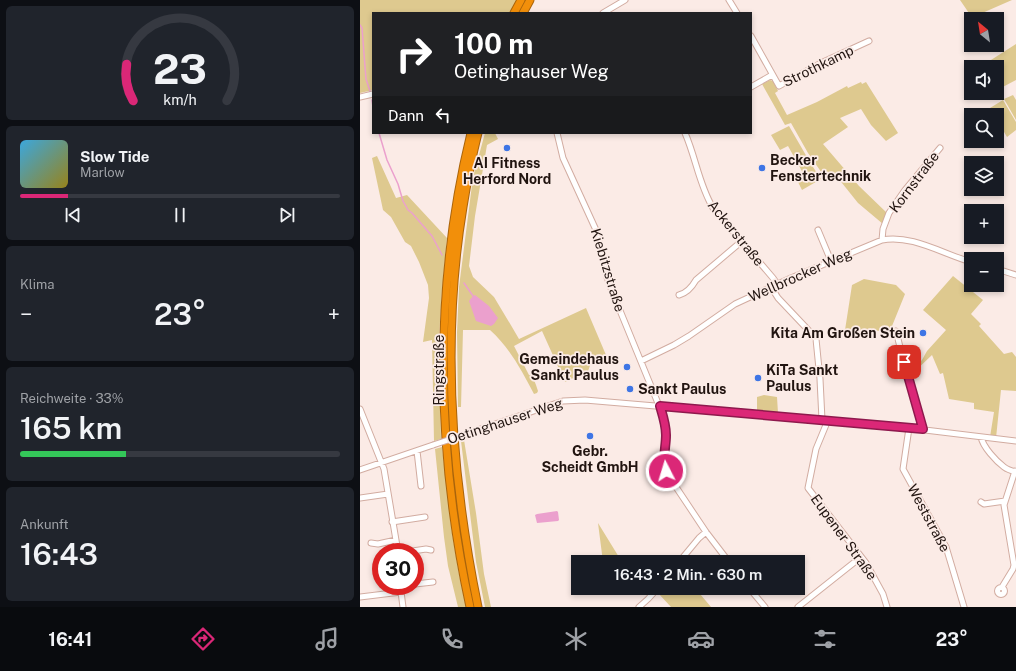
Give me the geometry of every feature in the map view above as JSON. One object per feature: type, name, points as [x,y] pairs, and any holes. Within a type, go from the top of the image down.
[{"type":"highway","points":[[515,12],[521,0]]},
{"type":"highway","points":[[524,12],[530,0]]},
{"type":"highway","name":"Ringstraße","points":[[470,607],[459,545],[451,485],[443,372],[448,268],[462,172],[471,134]]},
{"type":"highway","name":"Ringstraße","points":[[478,134],[468,180],[458,246],[452,302],[451,362],[453,431],[458,489],[469,562],[478,607]]},
{"type":"street","points":[[606,12],[626,0]]},
{"type":"street","points":[[729,0],[736,12]]},
{"type":"street","points":[[752,38],[772,75]]},
{"type":"street","name":"Strothkamp","points":[[752,86],[772,75],[780,86],[821,63],[869,42]]},
{"type":"street","points":[[360,97],[372,94]]},
{"type":"street","name":"Kiebitzstraße","points":[[557,134],[566,166],[596,230],[607,277],[612,291],[660,406],[665,424],[666,436],[664,464],[668,475],[723,555]]},
{"type":"street","name":"Ackerstraße","points":[[685,134],[708,199],[717,212],[777,284]]},
{"type":"street","name":"Kornstraße","points":[[882,240],[883,229],[889,213],[904,190],[940,148]]},
{"type":"street","points":[[818,230],[831,261]]},
{"type":"street","name":"Wellbrocker Weg","points":[[641,361],[674,345],[736,304],[777,284],[882,240],[893,238],[923,244],[964,260]]},
{"type":"street","points":[[679,295],[684,294],[693,286],[696,280],[742,241]]},
{"type":"street","points":[[1004,271],[1016,275]]},
{"type":"street","points":[[771,287],[778,298],[814,335],[816,339],[825,420]]},
{"type":"street","points":[[896,331],[923,429]]},
{"type":"street","name":"Oetinghauser Weg","points":[[360,470],[563,401],[586,400],[825,420],[923,429],[1016,441]]},
{"type":"street","points":[[360,409],[386,476],[396,543]]},
{"type":"street","name":"Eupener Straße","points":[[825,420],[816,449],[808,488],[861,558],[883,594],[888,607]]},
{"type":"street","name":"Weststraße","points":[[909,428],[903,468],[946,547],[964,607]]},
{"type":"street","points":[[981,437],[984,446],[1000,464],[1006,469],[1015,472],[1004,505],[1014,565],[1002,587]]},
{"type":"street","points":[[417,451],[421,486]]},
{"type":"street","points":[[360,498],[388,494]]},
{"type":"street","points":[[981,502],[984,504],[1005,501]]},
{"type":"street","points":[[392,522],[425,517]]},
{"type":"street","points":[[685,555],[706,532]]},
{"type":"street","points":[[371,543],[378,544],[396,540]]},
{"type":"street","points":[[424,549],[431,550]]},
{"type":"street","points":[[798,607],[861,558]]},
{"type":"street","points":[[424,583],[434,582]]},
{"type":"street","points":[[360,597],[376,595]]},
{"type":"street","points":[[401,595],[403,607]]},
{"type":"street","points":[[639,607],[652,595]]},
{"type":"street","points":[[755,595],[765,607]]},
{"type":"shaded area","points":[[360,0],[517,0],[511,12],[372,12],[372,90],[360,93]]},
{"type":"shaded area","points":[[960,0],[1012,0],[985,12],[968,12]]},
{"type":"shaded area","points":[[1016,44],[1016,80],[1004,86],[1004,60],[991,60]]},
{"type":"shaded area","points":[[770,80],[773,81],[778,91],[775,93],[787,115],[817,102],[847,86],[848,88],[861,82],[862,84],[866,82],[898,133],[886,141],[871,125],[861,109],[840,118],[848,127],[823,144],[859,186],[887,213],[883,224],[858,203],[834,173],[826,179],[808,153],[791,123],[785,125],[762,84]]},
{"type":"shaded area","points":[[1013,95],[1016,100],[1016,120],[1004,99]]},
{"type":"shaded area","points":[[1003,100],[1016,122],[1016,130],[1007,137],[1004,132],[1004,108],[990,108]]},
{"type":"shaded area","points":[[789,126],[821,179],[802,190],[796,178],[803,173],[788,146],[780,150],[771,135]]},
{"type":"shaded area","points":[[485,134],[496,134],[498,139],[487,145],[475,216],[469,266],[473,277],[494,297],[519,339],[586,308],[606,355],[591,363],[588,371],[565,382],[542,331],[514,346],[529,375],[532,375],[538,391],[534,394],[510,352],[490,330],[463,330],[461,407],[458,407],[457,332],[459,287],[473,177]]},
{"type":"shaded area","points":[[377,156],[396,198],[407,195],[447,238],[439,337],[441,439],[434,441],[432,340],[423,342],[429,298],[428,285],[411,246],[405,242],[391,217],[383,210],[372,158]]},
{"type":"shaded area","points":[[953,276],[964,285],[964,292],[973,292],[983,300],[971,314],[981,324],[979,326],[1004,354],[1012,352],[1016,357],[1016,391],[1001,390],[996,438],[990,437],[994,412],[974,409],[974,403],[949,399],[943,373],[940,374],[932,355],[911,375],[910,371],[922,360],[927,351],[946,330],[923,310]]},
{"type":"shaded area","points":[[864,279],[896,285],[905,294],[890,331],[845,330],[852,285]]},
{"type":"shaded area","points":[[475,295],[489,306],[498,318],[491,326],[476,321],[469,301]]},
{"type":"shaded area","points":[[764,395],[777,397],[778,413],[757,411],[757,397]]},
{"type":"shaded area","points":[[464,440],[484,574],[491,607],[485,607],[476,562],[461,441]]},
{"type":"shaded area","points":[[442,447],[452,533],[466,607],[458,607],[448,566],[435,449]]},
{"type":"shaded area","points":[[557,511],[558,521],[537,523],[535,515]]},
{"type":"shaded area","points":[[598,523],[618,555],[602,555]]},
{"type":"shaded area","points":[[660,595],[701,595],[711,607],[671,607]]},
{"type":"waterway","points":[[360,25],[362,28],[366,79],[370,91]]},
{"type":"waterway","points":[[379,134],[387,160],[398,184],[403,201],[408,210],[432,236],[442,255]]},
{"type":"waterway","points":[[464,283],[473,296]]},
{"type":"place","name":"AI Fitness Herford Nord","points":[[507,148]]},
{"type":"place","name":"Becker Fenstertechnik","points":[[762,168]]},
{"type":"place","name":"Kita Am Großen Stein","points":[[923,333]]},
{"type":"place","name":"Gemeindehaus Sankt Paulus","points":[[627,367]]},
{"type":"place","name":"KiTa Sankt Paulus","points":[[758,378]]},
{"type":"place","name":"Sankt Paulus","points":[[630,389]]},
{"type":"place","name":"Gebr. Scheidt GmbH","points":[[590,436]]},
{"type":"route","points":[[666,471],[664,464],[666,436],[665,424],[660,406],[923,429],[904,362]]}]
